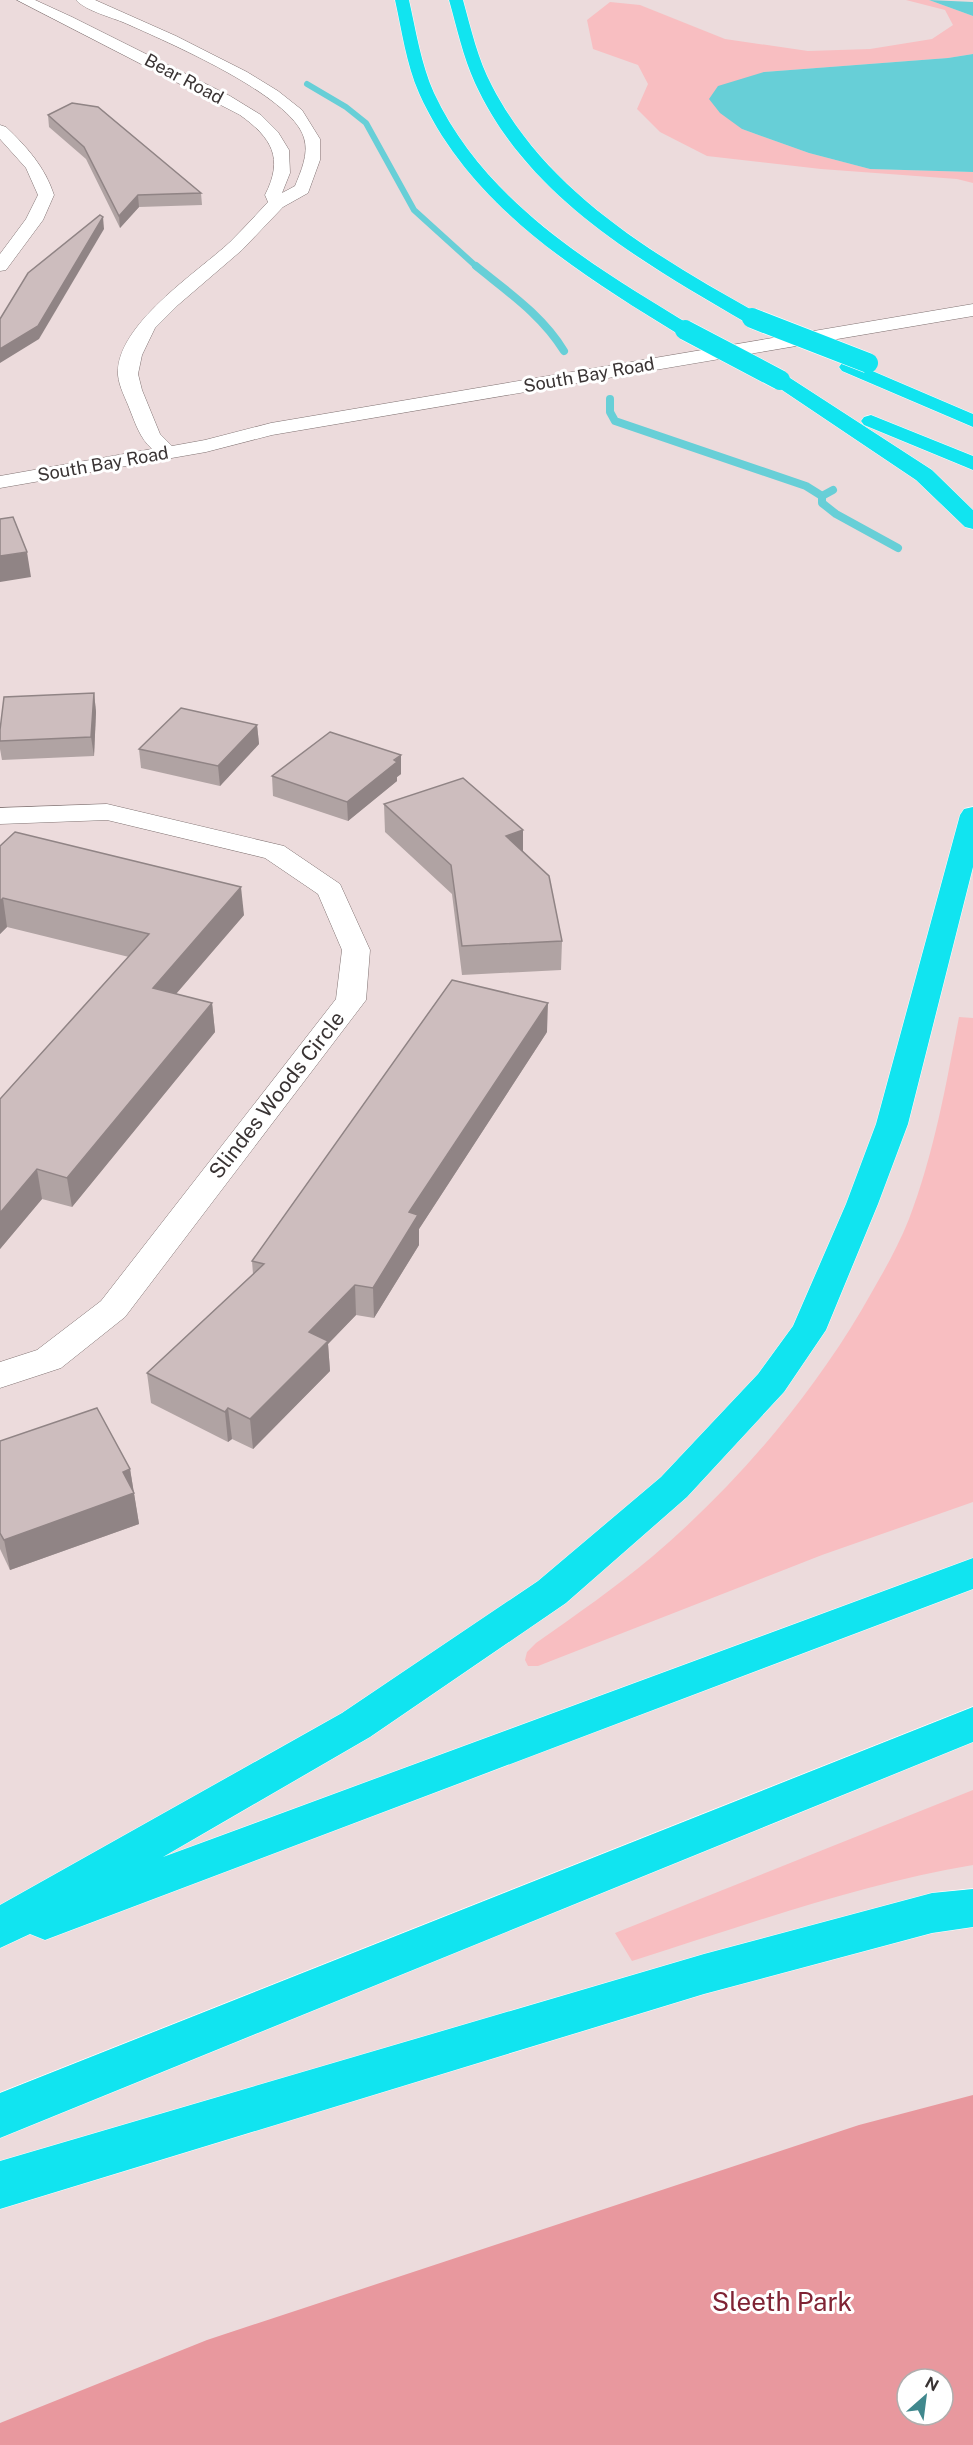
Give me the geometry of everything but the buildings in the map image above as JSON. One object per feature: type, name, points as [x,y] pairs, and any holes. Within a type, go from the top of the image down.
[{"type":"highway","points":[[394,0],[406,19]]},
{"type":"highway","points":[[402,0],[427,94],[450,136],[486,181],[537,229],[569,254],[685,330],[780,380],[973,464]]},
{"type":"highway","points":[[456,0],[483,85],[508,126],[544,170],[568,193],[628,242],[665,267],[752,318],[859,365],[973,421]]},
{"type":"highway","points":[[859,365],[973,402]]},
{"type":"highway","points":[[780,380],[924,475],[973,522]]},
{"type":"highway","points":[[0,1928],[356,1725],[552,1592],[674,1487],[771,1383],[809,1330],[877,1167],[892,1124],[973,815]]},
{"type":"highway","points":[[0,1936],[973,1573]]},
{"type":"highway","points":[[0,2116],[973,1724]]},
{"type":"highway","points":[[0,2185],[704,1974],[932,1913],[973,1908]]},
{"type":"street","name":"Bear Road","points":[[24,0],[156,64],[255,119],[273,136],[281,154],[284,176],[273,195],[277,203]]},
{"type":"street","name":"Bear Road","points":[[83,0],[161,34],[255,81],[298,114],[310,132],[315,151],[302,189],[277,203],[236,246],[171,301],[147,326],[132,355],[128,374],[132,390],[151,437],[168,453]]},
{"type":"street","points":[[0,130],[24,154],[42,180],[46,195],[34,220],[0,266]]},
{"type":"street","name":"South Bay Road","points":[[0,482],[206,446],[271,429],[973,310]]},
{"type":"street","name":"South Bay Road","points":[[206,446],[284,439],[973,322]]},
{"type":"street","name":"Slindes Woods Circle","points":[[0,816],[107,812],[274,852],[330,890],[356,950],[351,1000],[113,1309],[50,1359],[0,1375]]},
{"type":"shaded area","points":[[906,0],[929,0],[973,16],[973,54],[948,58],[764,72],[742,129],[809,153],[870,169],[973,172],[973,183],[957,179],[821,169],[707,156],[660,132],[637,109],[648,84],[638,65],[593,49],[587,20],[610,2],[640,5],[725,39],[808,51],[870,49],[932,39],[953,25],[945,10]]},
{"type":"shaded area","points":[[959,1017],[973,1018],[973,1502],[822,1555],[538,1666],[528,1666],[525,1660],[527,1652],[536,1643],[596,1601],[653,1556],[712,1502],[767,1442],[840,1345],[886,1266],[909,1219],[926,1170]]},
{"type":"shaded area","points":[[973,1790],[973,1865],[844,1894],[632,1961],[615,1933]]},
{"type":"green space","name":"Sleeth Park","points":[[973,2095],[973,2445],[0,2445],[0,2423],[207,2340],[859,2125]]},
{"type":"water","points":[[929,0],[973,2],[973,16]]},
{"type":"water","points":[[973,54],[973,172],[870,169],[809,153],[742,129],[720,113],[709,99],[718,86],[764,72],[948,58]]},
{"type":"waterway","points":[[307,84],[346,107],[366,123],[414,210],[478,268]]},
{"type":"waterway","points":[[476,266],[535,315],[564,351]]},
{"type":"waterway","points":[[610,399],[610,412],[615,421],[806,486],[822,496]]},
{"type":"waterway","points":[[822,496],[833,490]]},
{"type":"waterway","points":[[822,496],[822,503],[836,514],[898,548]]}]
